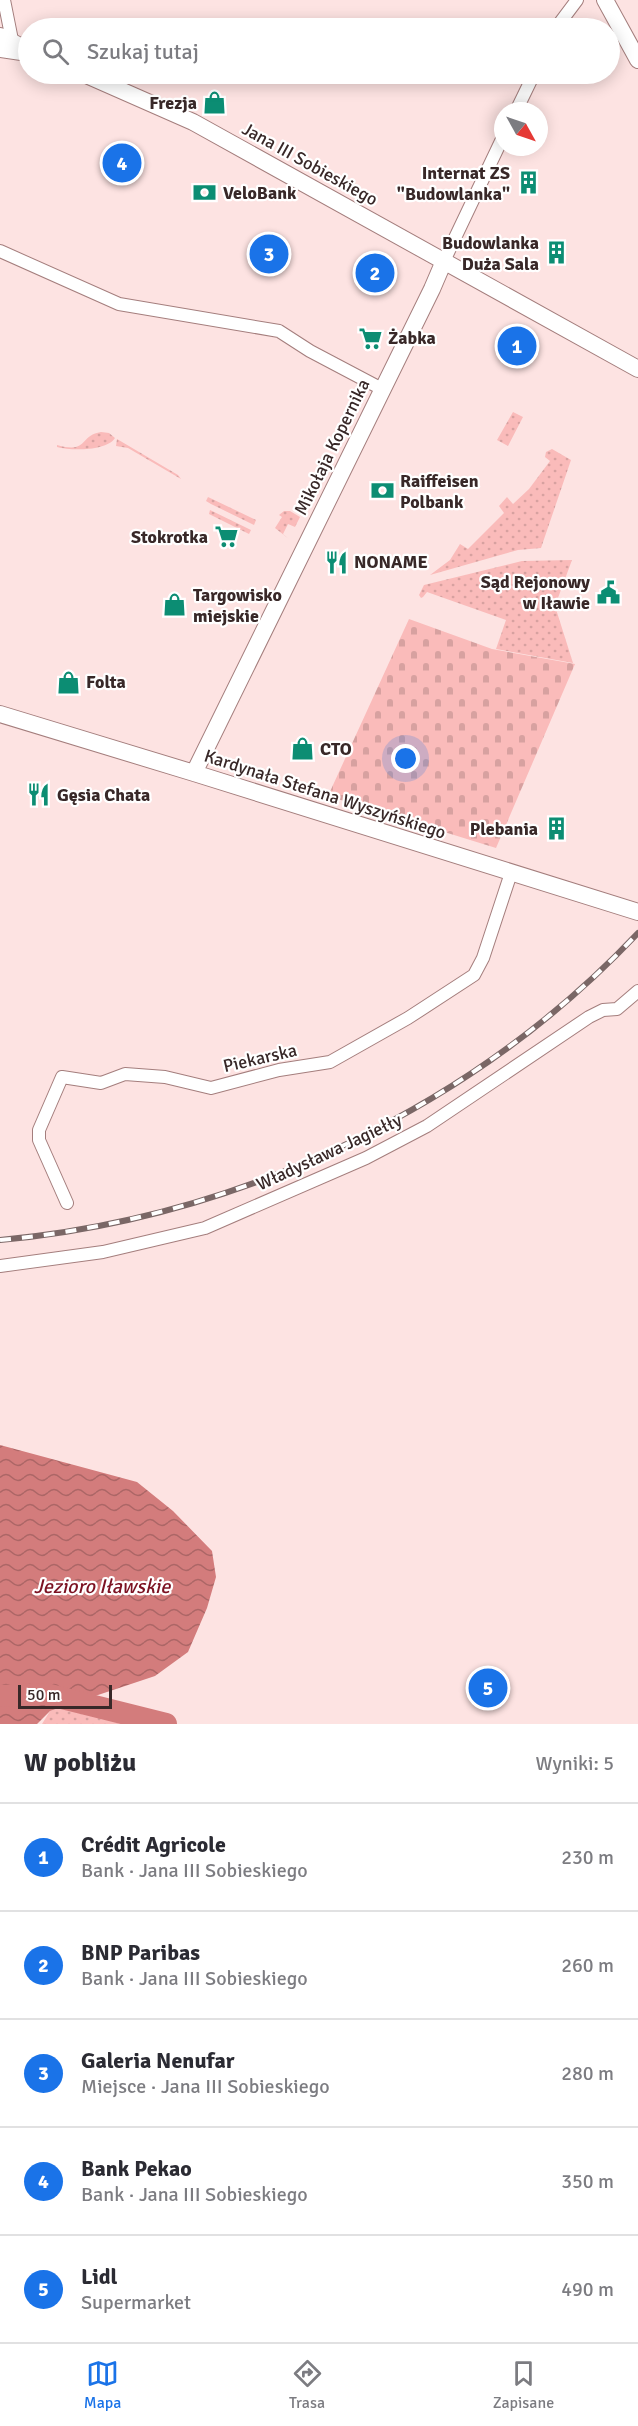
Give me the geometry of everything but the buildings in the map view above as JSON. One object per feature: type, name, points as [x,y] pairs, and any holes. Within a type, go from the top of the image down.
[{"type":"street","points":[[4,0],[4,41],[18,47]]},
{"type":"street","points":[[564,18],[577,0]]},
{"type":"street","points":[[605,0],[615,18]]},
{"type":"street","points":[[620,27],[638,60]]},
{"type":"street","name":"Jana III Sobieskiego","points":[[107,84],[193,122],[638,369]]},
{"type":"street","points":[[520,102],[529,84]]},
{"type":"street","name":"Mikołaja Kopernika","points":[[194,773],[432,289],[494,156]]},
{"type":"street","points":[[0,251],[119,304],[279,331],[310,351],[382,389]]},
{"type":"street","name":"Kardynała Stefana Wyszyńskiego","points":[[0,714],[638,912]]},
{"type":"street","name":"Piekarska","points":[[67,1203],[39,1140],[39,1130],[62,1077],[101,1083],[125,1074],[155,1076],[211,1088],[279,1070],[330,1062],[408,1018],[474,975],[483,958],[511,873]]},
{"type":"street","name":"Władysława Jagiełły","points":[[0,1266],[103,1252],[205,1228],[366,1158],[417,1131],[589,1017],[603,1011],[617,1010],[638,991]]},
{"type":"green space","points":[[513,412],[523,417],[508,446],[497,440]]},
{"type":"green space","points":[[101,432],[109,433],[115,438],[97,448],[57,447],[57,445],[79,446],[89,437]]},
{"type":"green space","points":[[117,439],[178,475],[181,479],[128,448],[116,446]]},
{"type":"green space","points":[[552,449],[571,460],[541,548],[518,550],[430,575],[450,560],[460,544],[468,549],[504,513],[499,506],[507,497],[513,504],[529,489],[550,461],[545,457],[546,452]]},
{"type":"green space","points":[[208,497],[256,520],[254,525],[206,501]]},
{"type":"green space","points":[[210,510],[251,530],[249,534],[209,514]]},
{"type":"green space","points":[[284,511],[290,511],[300,517],[295,527],[288,524],[283,534],[289,539],[275,528],[282,517],[279,515]]},
{"type":"green space","points":[[572,560],[555,606],[573,663],[496,649],[506,620],[427,592],[421,598],[419,595],[424,585],[522,561]]},
{"type":"green space","points":[[409,619],[492,649],[575,664],[496,848],[328,796]]},
{"type":"green space","points":[[72,1704],[134,1724],[42,1724],[50,1711]]},
{"type":"water","name":"Jezioro Iławskie","points":[[0,1445],[137,1482],[173,1511],[212,1551],[216,1577],[207,1608],[188,1652],[155,1676],[50,1711],[37,1724],[0,1724]]},
{"type":"waterway","points":[[0,1696],[46,1694],[166,1724]]},
{"type":"railway","points":[[0,1240],[89,1228],[177,1207],[263,1179],[347,1144],[427,1101],[502,1052],[573,996],[638,933]]},
{"type":"place","name":"Frezja","points":[[215,103]]},
{"type":"place","name":"Bank Pekao","points":[[122,163]]},
{"type":"place","name":"Internat ZS \"Budowlanka\"","points":[[528,183]]},
{"type":"place","name":"VeloBank","points":[[205,193]]},
{"type":"place","name":"Budowlanka Duża Sala","points":[[557,253]]},
{"type":"place","name":"Galeria Nenufar","points":[[269,254]]},
{"type":"place","name":"BNP Paribas","points":[[375,273]]},
{"type":"place","name":"Żabka","points":[[370,338]]},
{"type":"place","name":"Crédit Agricole","points":[[517,346]]},
{"type":"place","name":"Raiffeisen Polbank","points":[[382,491]]},
{"type":"place","name":"Stokrotka","points":[[226,537]]},
{"type":"place","name":"NONAME","points":[[336,562]]},
{"type":"place","name":"Sąd Rejonowy w Iławie","points":[[608,592]]},
{"type":"place","name":"Targowisko miejskie","points":[[175,605]]},
{"type":"place","name":"Folta","points":[[68,682]]},
{"type":"place","name":"CTO","points":[[302,749]]},
{"type":"place","name":"Gęsia Chata","points":[[39,795]]},
{"type":"place","name":"Plebania","points":[[556,829]]},
{"type":"place","name":"Lidl","points":[[488,1688]]}]
